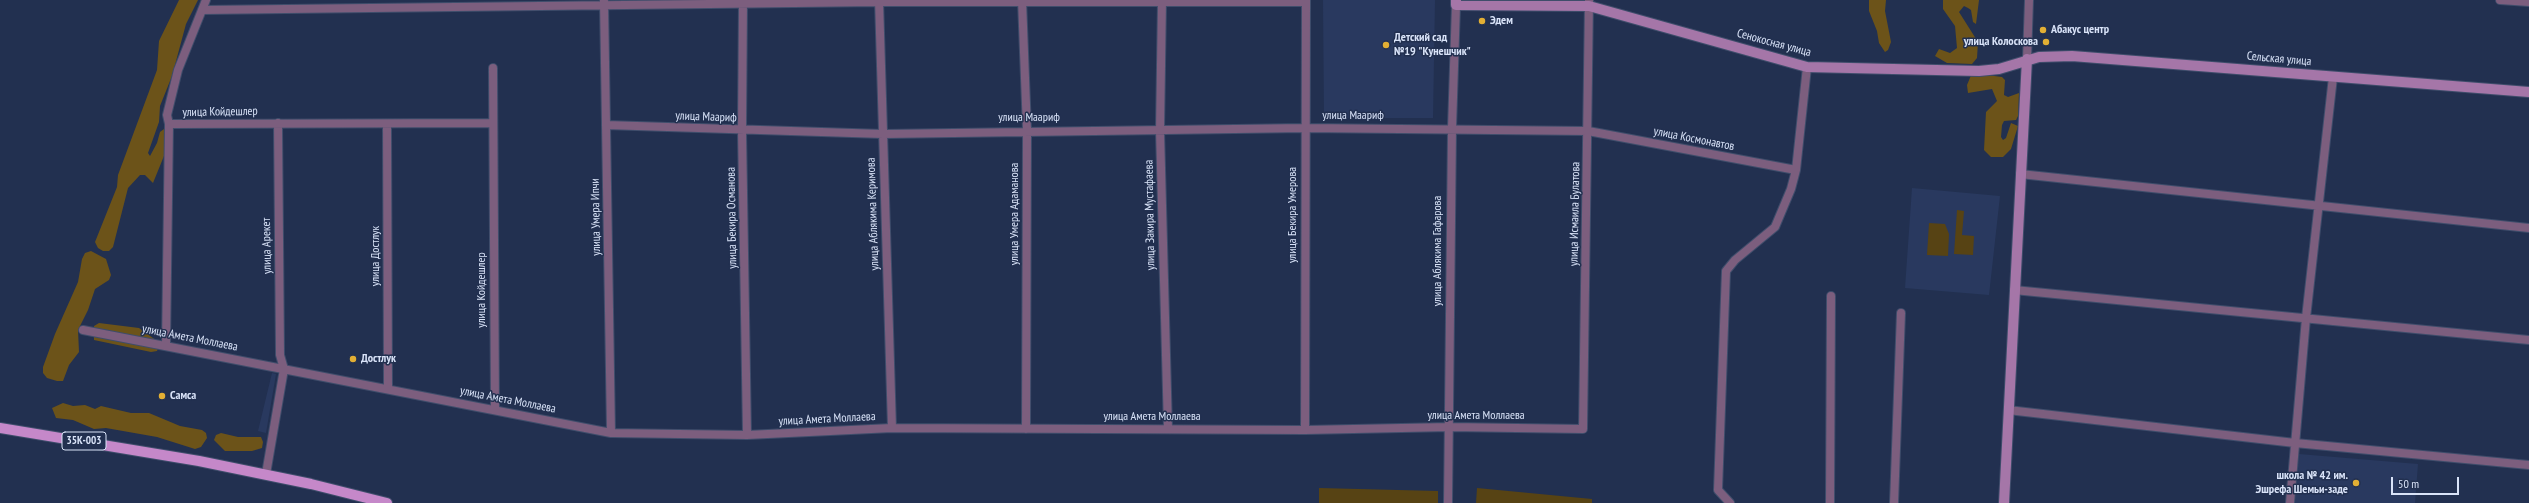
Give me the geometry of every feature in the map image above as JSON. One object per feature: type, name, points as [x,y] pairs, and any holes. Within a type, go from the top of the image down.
[{"type":"main road","name":"Сенокосная улица","points":[[1456,3],[1589,3],[1807,67],[1979,71],[2007,67],[2028,59]]},
{"type":"main road","name":"Сельская улица","points":[[2028,59],[2072,56],[2529,92]]},
{"type":"main road","points":[[2004,503],[2020,174],[2028,59]]},
{"type":"main road","name":"35К-003","points":[[0,428],[168,455],[266,474],[387,503]]},
{"type":"street","points":[[169,124],[167,115],[178,70],[206,0]]},
{"type":"street","points":[[202,10],[604,3],[878,1],[1022,2],[1162,0],[1306,1]]},
{"type":"street","name":"улица Закира Мустафаева","points":[[1162,0],[1160,131],[1168,429]]},
{"type":"street","points":[[2028,59],[2029,0]]},
{"type":"street","points":[[2500,0],[2529,2]]},
{"type":"street","name":"улица Аблякима Керимова","points":[[878,1],[892,428]]},
{"type":"street","name":"улица Бекира Умерова","points":[[1305,430],[1306,1]]},
{"type":"street","name":"улица Умера Адаманова","points":[[1022,2],[1027,130],[1026,429]]},
{"type":"street","name":"улица Умера Ипчи","points":[[604,3],[611,433]]},
{"type":"street","name":"улица Бекира Османова","points":[[743,3],[742,131],[747,435]]},
{"type":"street","name":"улица Аблякима Гафарова","points":[[1448,503],[1452,128],[1456,3]]},
{"type":"street","name":"улица Исмаила Булатова","points":[[1583,429],[1589,3]]},
{"type":"street","points":[[1730,503],[1718,490],[1726,271],[1735,260],[1775,227],[1791,189],[1796,170],[1807,67]]},
{"type":"street","name":"улица Койдешлер","points":[[493,68],[495,410]]},
{"type":"street","points":[[2290,503],[2306,318],[2320,205],[2333,76]]},
{"type":"street","name":"улица Арекет","points":[[278,123],[280,355],[284,369]]},
{"type":"street","name":"улица Койдешлер","points":[[166,346],[169,124],[493,123]]},
{"type":"street","name":"улица Достлук","points":[[387,124],[388,388]]},
{"type":"street","name":"улица Маариф","points":[[606,125],[742,131],[883,134],[1027,130],[1160,131],[1305,128],[1452,128],[1588,131]]},
{"type":"street","name":"улица Космонавтов","points":[[1588,131],[1796,170]]},
{"type":"street","points":[[2020,174],[2529,228]]},
{"type":"street","points":[[2014,290],[2529,340]]},
{"type":"street","points":[[1830,503],[1831,296]]},
{"type":"street","points":[[1894,503],[1901,313]]},
{"type":"street","name":"улица Амета Моллаева","points":[[83,330],[388,388],[611,433],[747,435],[892,428],[1305,430],[1450,428],[1583,429]]},
{"type":"street","points":[[266,474],[284,369]]},
{"type":"street","points":[[2008,410],[2295,443],[2529,465]]},
{"type":"shaded area","points":[[179,0],[198,0],[186,24],[172,76],[160,106],[159,122],[148,153],[150,156],[157,143],[160,132],[164,129],[166,151],[153,183],[145,175],[140,175],[128,188],[113,247],[109,251],[103,251],[98,248],[95,242],[117,187],[118,175],[157,70],[159,41]]},
{"type":"shaded area","points":[[1323,0],[1435,0],[1433,118],[1324,118]]},
{"type":"shaded area","points":[[1869,0],[1886,0],[1885,11],[1891,42],[1888,50],[1885,52],[1879,43],[1877,31],[1869,11]]},
{"type":"shaded area","points":[[1943,0],[1979,0],[1976,24],[1973,22],[1971,10],[1964,6],[1959,12],[1978,42],[1977,58],[1972,64],[1947,63],[1935,56],[1939,49],[1950,53],[1957,48],[1955,26],[1943,9]]},
{"type":"shaded area","points":[[1972,73],[2002,77],[2005,80],[2004,95],[2008,97],[2019,93],[2018,116],[2016,120],[2004,121],[2002,125],[2001,137],[2003,140],[2006,138],[2011,123],[2018,126],[2011,149],[2003,157],[1991,157],[1984,150],[1986,112],[1997,101],[1992,89],[1968,93],[1967,85]]},
{"type":"shaded area","points":[[1912,188],[2000,196],[1989,295],[1905,288]]},
{"type":"shaded area","points":[[1957,210],[1964,211],[1962,235],[1974,236],[1973,255],[1954,254]]},
{"type":"shaded area","points":[[1929,223],[1945,224],[1949,234],[1948,256],[1927,255]]},
{"type":"shaded area","points":[[91,251],[106,259],[111,275],[109,280],[95,289],[88,310],[78,330],[79,352],[69,365],[63,381],[47,378],[43,373],[43,367],[55,334],[78,282],[82,259],[85,253]]},
{"type":"shaded area","points":[[99,323],[139,328],[157,341],[159,346],[157,351],[151,352],[94,340],[94,326]]},
{"type":"shaded area","points":[[272,373],[276,374],[266,433],[258,431]]},
{"type":"shaded area","points":[[63,403],[73,406],[85,405],[95,409],[101,406],[131,413],[149,413],[180,426],[202,430],[206,433],[207,438],[201,447],[195,449],[157,437],[106,428],[94,429],[73,420],[56,418],[52,408]]},
{"type":"shaded area","points":[[221,433],[238,437],[261,437],[263,442],[262,448],[252,451],[225,451],[214,440],[216,435]]},
{"type":"shaded area","name":"школа № 42 им. Эшрефа Шемьи-заде","points":[[2299,454],[2418,464],[2415,503],[2295,503]]},
{"type":"shaded area","points":[[1319,488],[1438,491],[1438,503],[1319,503]]},
{"type":"shaded area","points":[[1477,488],[1592,499],[1592,503],[1476,503]]},
{"type":"place","name":"Эдем","points":[[1482,21]]},
{"type":"place","name":"Абакус центр","points":[[2043,30]]},
{"type":"place","name":"улица Колоскова","points":[[2046,42]]},
{"type":"place","name":"Детский сад №19 \"Кунешчик\"","points":[[1386,45]]},
{"type":"place","name":"Достлук","points":[[353,359]]},
{"type":"place","name":"Самса","points":[[162,396]]},
{"type":"place","name":"школа № 42 им. Эшрефа Шемьи-заде","points":[[2356,483]]}]
